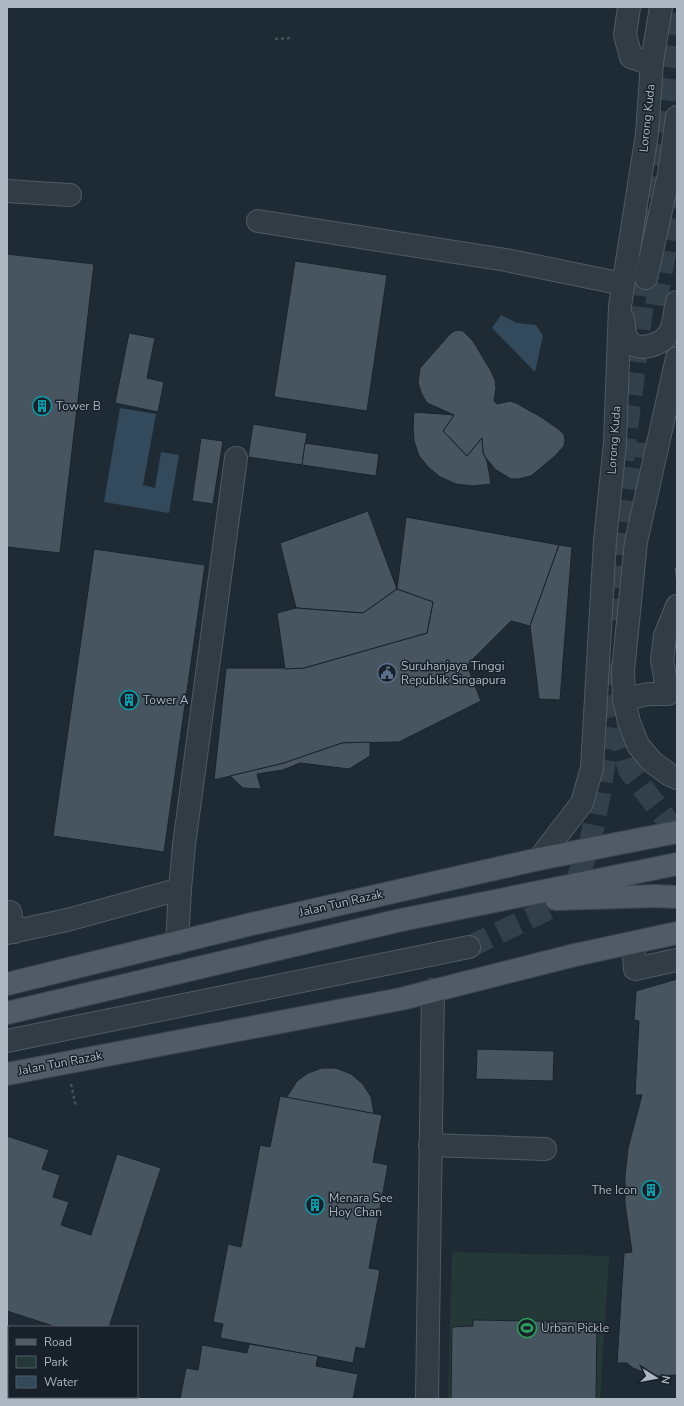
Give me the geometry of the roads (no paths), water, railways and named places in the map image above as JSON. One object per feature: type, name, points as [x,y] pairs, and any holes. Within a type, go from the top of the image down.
[{"type":"main road","name":"Jalan Tun Razak","points":[[7,984],[256,923],[539,859],[677,832]]},
{"type":"main road","points":[[7,1013],[401,920],[677,864]]},
{"type":"main road","points":[[495,900],[656,896],[677,898]]},
{"type":"main road","name":"Jalan Tun Razak","points":[[7,1074],[401,999],[575,955],[677,933]]},
{"type":"street","points":[[629,7],[625,35],[631,57],[642,61],[652,62]]},
{"type":"street","name":"Lorong Kuda","points":[[539,859],[582,804],[592,768],[605,540],[615,443],[620,306],[647,134],[652,62],[661,7]]},
{"type":"street","points":[[647,134],[672,7]]},
{"type":"street","points":[[646,278],[669,174],[677,117]]},
{"type":"street","points":[[7,191],[70,195]]},
{"type":"street","points":[[258,221],[506,260],[623,284]]},
{"type":"street","points":[[620,306],[624,329],[628,341],[645,347],[657,344],[668,336],[674,325],[677,302]]},
{"type":"street","points":[[677,358],[636,542],[624,671],[624,699],[629,722],[638,745],[652,762],[670,776],[677,778]]},
{"type":"street","points":[[177,943],[184,845],[236,458]]},
{"type":"street","points":[[624,699],[649,694],[674,693],[662,660],[665,636],[677,606]]},
{"type":"street","points":[[10,926],[67,920],[180,889]]},
{"type":"street","points":[[633,943],[636,968],[677,960]]},
{"type":"street","points":[[7,1041],[469,947]]},
{"type":"street","points":[[427,1399],[433,990]]},
{"type":"street","points":[[430,1145],[507,1146],[545,1149]]},
{"type":"water","points":[[501,315],[517,323],[536,325],[543,336],[535,372],[492,328]]},
{"type":"water","points":[[120,408],[156,414],[143,485],[155,488],[161,452],[179,455],[169,513],[104,502]]},
{"type":"tunnel","points":[[623,460],[646,278],[643,252],[677,11]]},
{"type":"tunnel","points":[[656,305],[677,183]]},
{"type":"tunnel","points":[[618,621],[623,535],[636,442]]},
{"type":"tunnel","points":[[606,663],[605,685],[629,770],[670,824],[677,826]]},
{"type":"tunnel","points":[[469,947],[553,907],[565,896],[577,879],[589,848],[600,793],[611,717]]},
{"type":"place","name":"Tower B","points":[[42,406]]},
{"type":"place","name":"Suruhanjaya Tinggi Republik Singapura","points":[[387,673]]},
{"type":"place","name":"Tower A","points":[[129,700]]},
{"type":"place","name":"The Icon","points":[[651,1190]]},
{"type":"place","name":"Menara See Hoy Chan","points":[[315,1205]]},
{"type":"place","name":"Urban Pickle","points":[[527,1328]]}]
